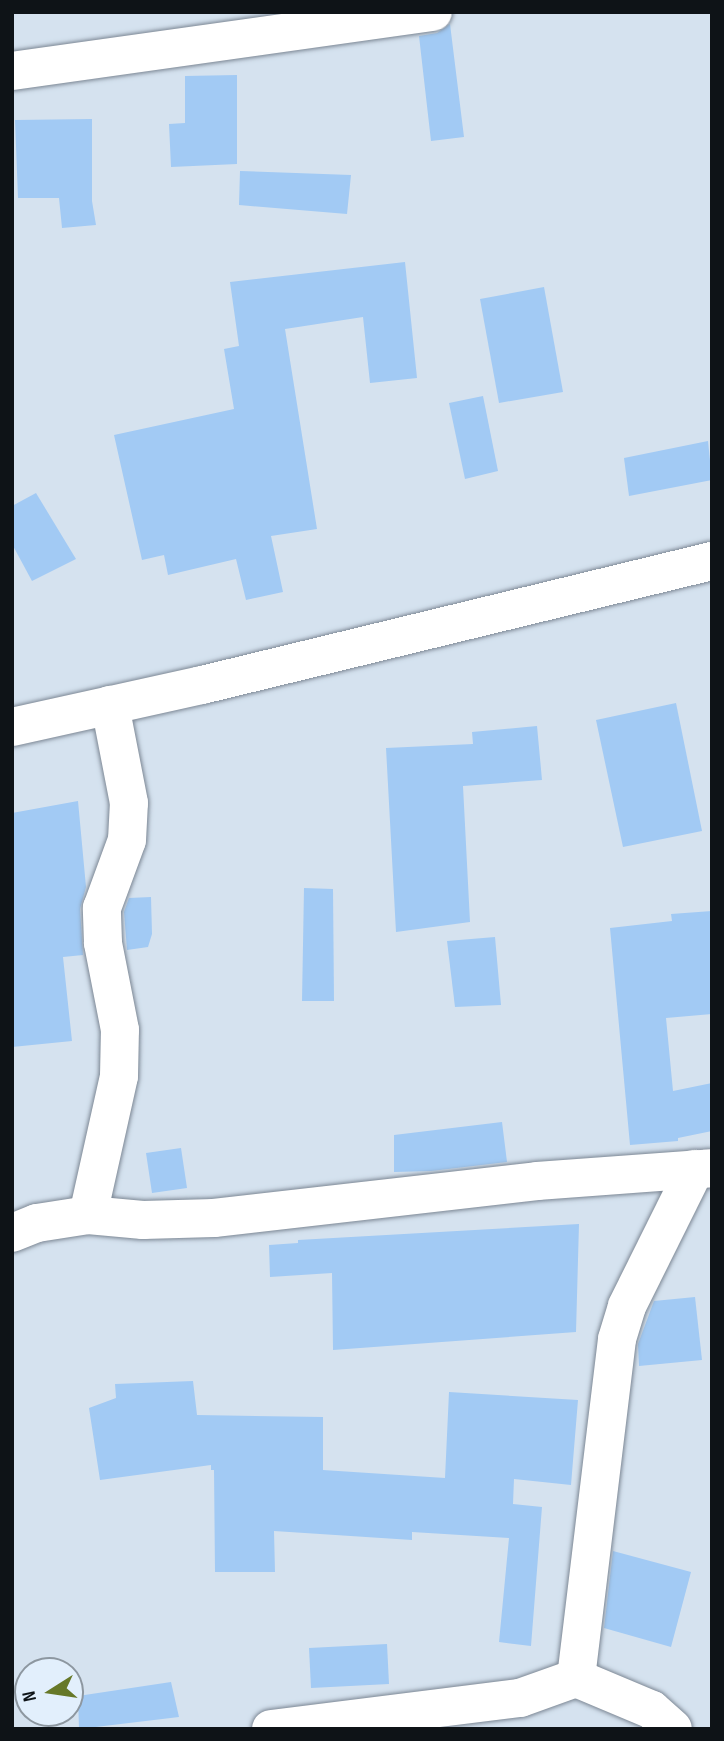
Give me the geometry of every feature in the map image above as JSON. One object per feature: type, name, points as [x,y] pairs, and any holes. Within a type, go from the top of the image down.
[{"type":"street","points":[[12,71],[433,12]]},
{"type":"street","points":[[12,727],[712,561]]},
{"type":"street","points":[[88,1214],[120,1076],[120,1030],[103,943],[102,908],[127,840],[129,803],[110,705]]},
{"type":"street","points":[[12,1233],[37,1223],[88,1214],[143,1220],[214,1218],[537,1181],[703,1168]]},
{"type":"street","points":[[576,1678],[617,1339],[627,1306],[703,1168]]},
{"type":"street","points":[[271,1729],[520,1698],[576,1678],[652,1710],[673,1729]]},
{"type":"building","points":[[450,24],[464,137],[431,141],[419,36],[437,33]]},
{"type":"building","points":[[237,75],[237,164],[171,167],[169,124],[185,123],[185,76]]},
{"type":"building","points":[[92,119],[92,201],[96,225],[62,228],[59,198],[18,198],[15,120]]},
{"type":"building","points":[[240,171],[351,175],[347,214],[239,205]]},
{"type":"building","points":[[405,262],[417,378],[370,383],[363,317],[285,329],[317,529],[271,536],[283,592],[246,600],[236,559],[168,575],[164,555],[142,560],[114,435],[234,409],[224,349],[239,346],[230,282]]},
{"type":"building","points":[[544,287],[563,392],[499,403],[480,299]]},
{"type":"building","points":[[483,396],[498,471],[465,479],[449,403]]},
{"type":"building","points":[[708,441],[712,480],[629,496],[624,458]]},
{"type":"building","points":[[36,493],[76,559],[32,581],[12,544],[12,506]]},
{"type":"building","points":[[676,703],[702,831],[623,847],[596,720]]},
{"type":"building","points":[[537,726],[542,780],[463,786],[470,922],[396,932],[386,748],[473,744],[472,732]]},
{"type":"building","points":[[78,801],[86,887],[80,909],[83,955],[63,957],[72,1041],[12,1047],[12,813]]},
{"type":"building","points":[[304,888],[333,889],[334,1001],[302,1001]]},
{"type":"building","points":[[151,897],[152,934],[148,947],[127,950],[124,912],[129,898]]},
{"type":"building","points":[[712,911],[712,1014],[666,1018],[673,1091],[712,1083],[712,1131],[678,1138],[678,1141],[630,1145],[610,928],[672,921],[671,914]]},
{"type":"building","points":[[495,937],[501,1005],[455,1007],[447,941]]},
{"type":"building","points":[[502,1122],[507,1162],[431,1171],[394,1172],[394,1135]]},
{"type":"building","points":[[181,1148],[187,1188],[152,1193],[146,1153]]},
{"type":"building","points":[[579,1224],[576,1332],[333,1350],[332,1273],[270,1277],[269,1245],[298,1243],[298,1240]]},
{"type":"building","points":[[695,1297],[702,1360],[639,1366],[638,1344],[654,1301]]},
{"type":"building","points":[[193,1381],[197,1415],[323,1417],[323,1470],[445,1478],[449,1392],[578,1400],[571,1485],[514,1479],[513,1504],[542,1507],[531,1646],[499,1642],[509,1538],[412,1532],[412,1540],[274,1531],[275,1572],[215,1572],[214,1470],[211,1470],[211,1465],[100,1480],[89,1408],[116,1398],[115,1384]]},
{"type":"building","points":[[613,1551],[691,1572],[671,1647],[604,1628]]},
{"type":"building","points":[[387,1644],[389,1684],[311,1688],[309,1648]]},
{"type":"building","points":[[171,1682],[179,1717],[79,1729],[84,1727],[84,1695]]}]
